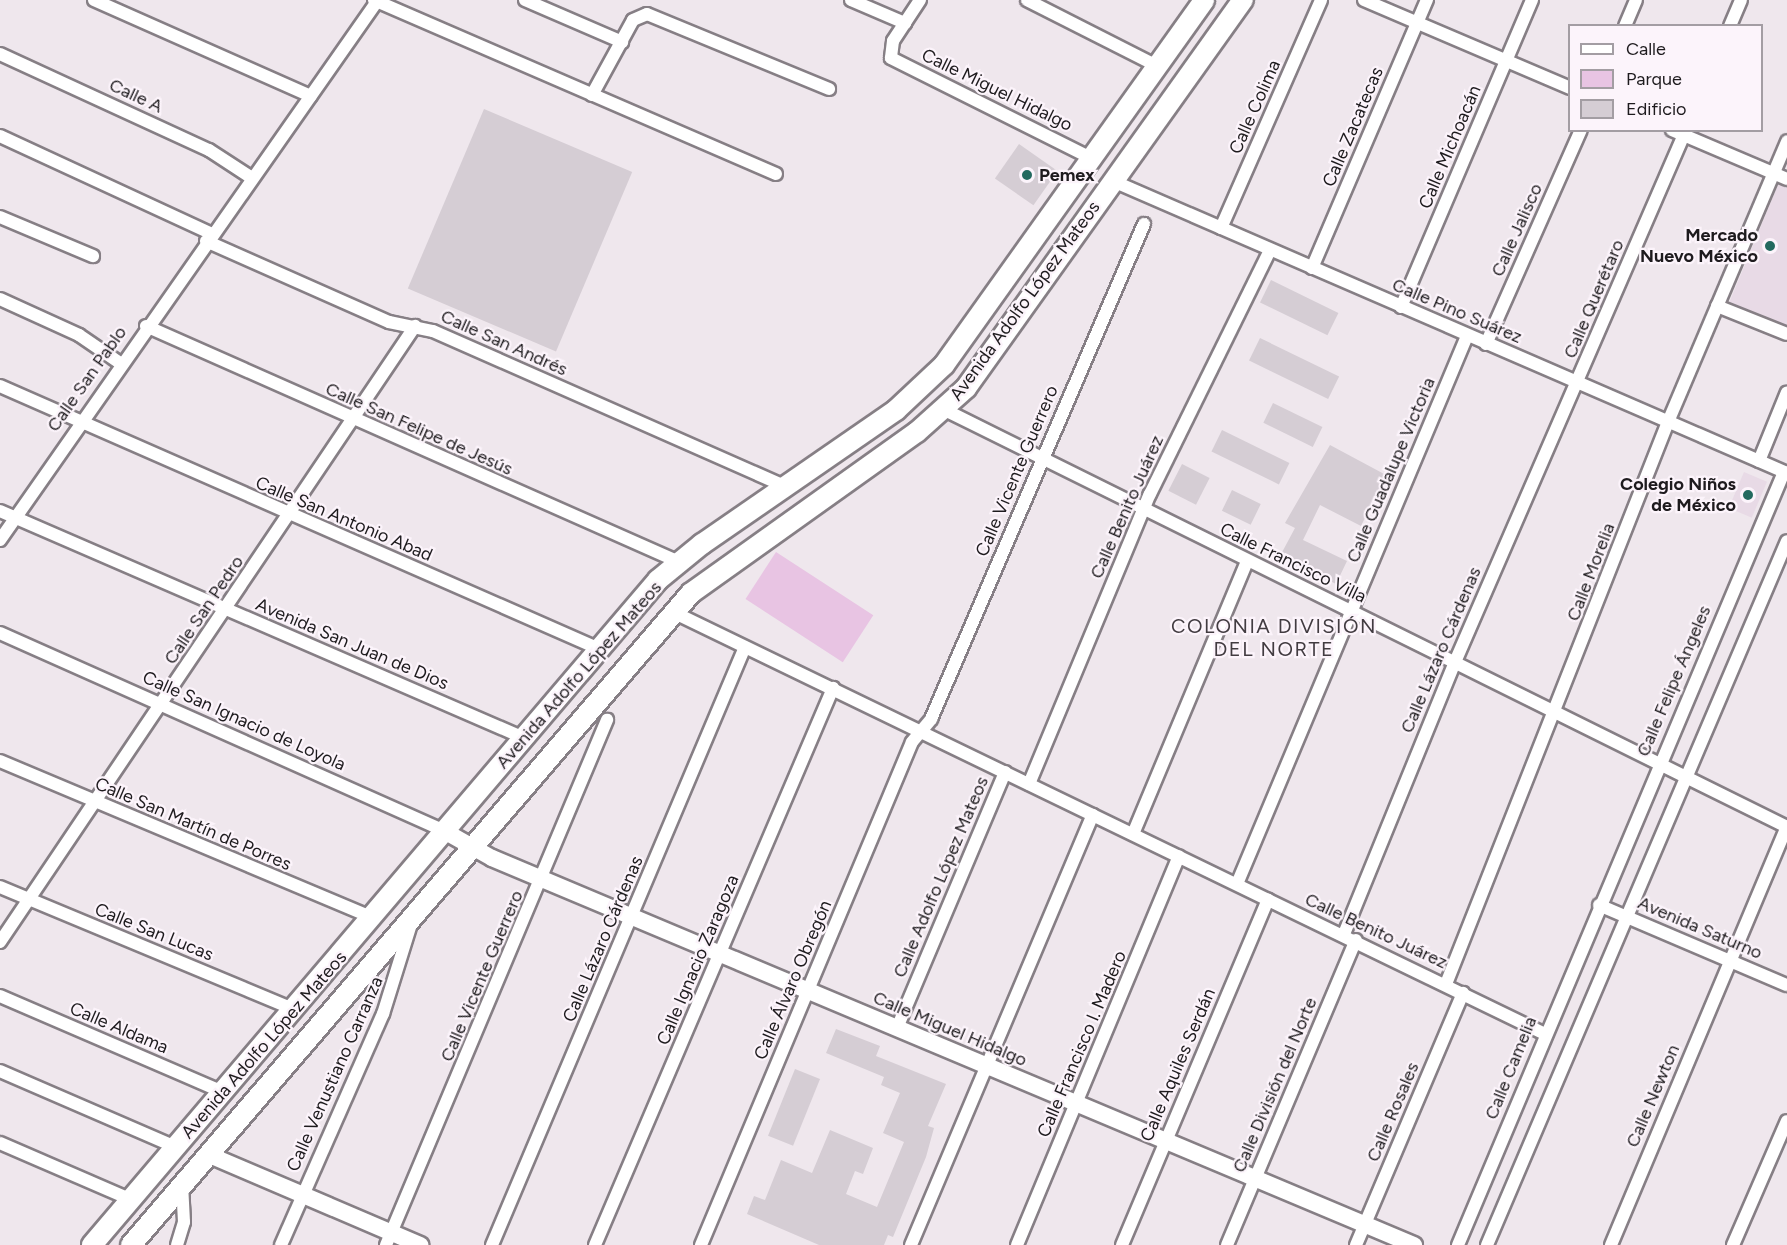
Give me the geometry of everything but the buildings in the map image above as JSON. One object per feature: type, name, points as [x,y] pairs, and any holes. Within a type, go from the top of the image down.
[{"type":"main road","name":"Avenida Adolfo López Mateos","points":[[92,1245],[374,918],[597,648],[679,562],[784,486],[896,410],[944,365],[1129,101],[1204,0]]},
{"type":"main road","name":"Avenida Adolfo López Mateos","points":[[131,1245],[673,612],[705,580],[945,410],[1243,0]]},
{"type":"main road","points":[[1129,101],[1158,119]]},
{"type":"street","points":[[94,0],[311,96]]},
{"type":"street","points":[[376,0],[776,174]]},
{"type":"street","name":"Calle San Pablo","points":[[0,540],[79,421],[311,96],[376,0]]},
{"type":"street","points":[[525,0],[622,42]]},
{"type":"street","points":[[851,0],[905,23],[920,0]]},
{"type":"street","points":[[1027,0],[1157,66]]},
{"type":"street","name":"Calle Colima","points":[[1221,228],[1322,0]]},
{"type":"street","points":[[1364,0],[1568,88]]},
{"type":"street","name":"Calle Zacatecas","points":[[1312,268],[1427,0]]},
{"type":"street","name":"Calle Michoacán","points":[[1401,307],[1532,0]]},
{"type":"street","points":[[1626,24],[1636,0]]},
{"type":"street","points":[[1731,24],[1741,0]]},
{"type":"street","points":[[592,95],[636,16],[646,14],[829,89]]},
{"type":"street","name":"Calle Miguel Hidalgo","points":[[905,23],[889,53],[896,62],[1091,158]]},
{"type":"street","name":"Calle A","points":[[0,54],[209,150],[252,178]]},
{"type":"street","name":"Calle Jalisco","points":[[1486,344],[1580,132]]},
{"type":"street","points":[[1685,133],[1787,179]]},
{"type":"street","name":"Calle Querétaro","points":[[1577,382],[1685,133]]},
{"type":"street","points":[[0,136],[209,238]]},
{"type":"street","name":"Calle Morelia","points":[[1446,984],[1668,422],[1787,141]]},
{"type":"street","name":"Calle Pino Suárez","points":[[1113,181],[1785,472]]},
{"type":"street","points":[[0,217],[93,256]]},
{"type":"street","name":"Calle Vicente Guerrero","points":[[922,731],[1144,224]]},
{"type":"street","name":"Calle San Andrés","points":[[209,238],[389,322],[415,326],[784,486]]},
{"type":"street","name":"Calle Benito Juárez","points":[[1029,784],[1144,509],[1270,250]]},
{"type":"street","points":[[0,299],[79,335],[120,363]]},
{"type":"street","points":[[1718,306],[1787,334]]},
{"type":"street","name":"Calle San Felipe de Jesús","points":[[146,326],[354,421],[679,562]]},
{"type":"street","name":"Calle San Pedro","points":[[0,942],[27,899],[227,610],[415,326]]},
{"type":"street","name":"Calle Guadalupe Victoria","points":[[1237,884],[1467,336]]},
{"type":"street","name":"Calle Lázaro Cárdenas","points":[[1344,934],[1455,662],[1577,382]]},
{"type":"street","name":"Calle San Antonio Abad","points":[[0,386],[289,516],[597,648]]},
{"type":"street","points":[[1759,461],[1787,392]]},
{"type":"street","name":"Calle Francisco Villa","points":[[945,410],[1041,461],[1352,611],[1787,827]]},
{"type":"street","name":"Calle Felipe Ángeles","points":[[1599,905],[1785,472]]},
{"type":"street","name":"Avenida San Juan de Dios","points":[[0,511],[524,738]]},
{"type":"street","points":[[1487,1245],[1787,541]]},
{"type":"street","points":[[1133,834],[1247,561]]},
{"type":"street","name":"Calle Benito Juárez","points":[[673,612],[1268,900],[1344,934],[1545,1034]]},
{"type":"street","name":"Calle San Ignacio de Loyola","points":[[0,633],[446,832],[471,847]]},
{"type":"street","name":"Calle Lázaro Cárdenas","points":[[492,1245],[746,647]]},
{"type":"street","name":"Calle Ignacio Zaragoza","points":[[595,1245],[833,688]]},
{"type":"street","name":"Calle Vicente Guerrero","points":[[389,1239],[543,879],[607,720]]},
{"type":"street","name":"Calle Álvaro Obregón","points":[[701,1245],[912,742],[922,731]]},
{"type":"street","name":"Calle San Martín de Porres","points":[[0,761],[374,918]]},
{"type":"street","name":"Calle Adolfo López Mateos","points":[[897,1028],[1005,772]]},
{"type":"street","points":[[911,1245],[1093,814]]},
{"type":"street","name":"Calle Newton","points":[[1611,1245],[1787,827]]},
{"type":"street","name":"Calle Miguel Hidalgo","points":[[471,847],[1076,1105],[1414,1245]]},
{"type":"street","name":"Calle Francisco I. Madero","points":[[1017,1245],[1179,856]]},
{"type":"street","name":"Calle San Lucas","points":[[0,886],[295,1010]]},
{"type":"street","name":"Calle Aquiles Serdán","points":[[1122,1245],[1268,900]]},
{"type":"street","name":"Avenida Saturno","points":[[1599,905],[1787,985]]},
{"type":"street","name":"Calle Camelia","points":[[1458,1245],[1599,905]]},
{"type":"street","name":"Calle Venustiano Carranza","points":[[281,1245],[383,1014],[413,914]]},
{"type":"street","name":"Calle División del Norte","points":[[1227,1245],[1356,940]]},
{"type":"street","name":"Calle Rosales","points":[[1356,1245],[1463,993]]},
{"type":"street","name":"Calle Aldama","points":[[0,996],[224,1092]]},
{"type":"street","points":[[0,1071],[176,1147]]},
{"type":"street","points":[[1733,1245],[1787,1121]]},
{"type":"street","points":[[0,1143],[132,1200]]},
{"type":"street","points":[[207,1154],[302,1195],[389,1239],[420,1245]]},
{"type":"street","points":[[177,1245],[184,1222],[182,1184]]},
{"type":"shaded area","name":"Mercado Nuevo México","points":[[1780,180],[1787,183],[1787,331],[1727,308]]},
{"type":"shaded area","name":"Colegio Niños de México","points":[[1744,472],[1767,482],[1752,518],[1729,508]]},
{"type":"green space","points":[[776,552],[873,615],[843,662],[746,599]]},
{"type":"place","name":"Pemex","points":[[1027,175]]},
{"type":"place","name":"Mercado Nuevo México","points":[[1770,246]]},
{"type":"place","name":"Colegio Niños de México","points":[[1748,495]]},
{"type":"district","name":"COLONIA DIVISIÓN DEL NORTE","points":[[1274,638]]}]
